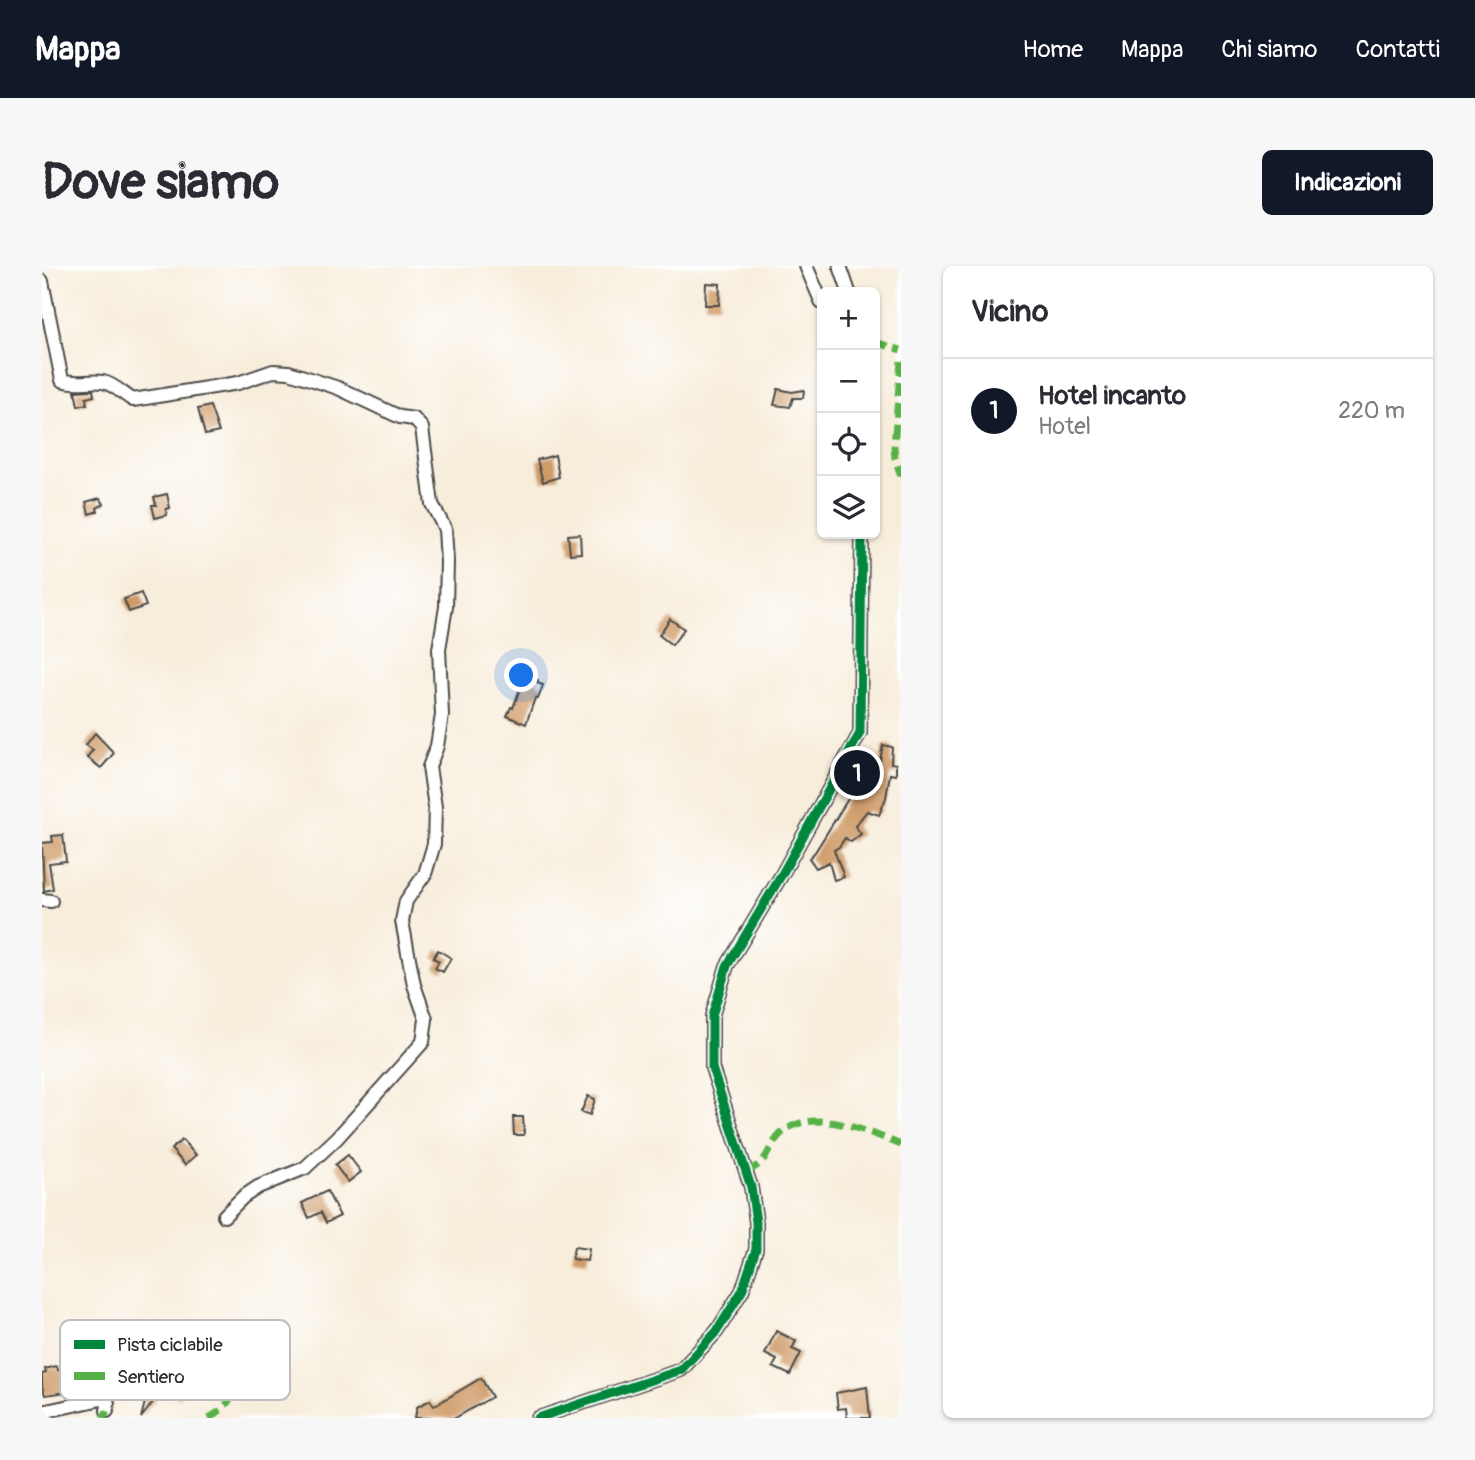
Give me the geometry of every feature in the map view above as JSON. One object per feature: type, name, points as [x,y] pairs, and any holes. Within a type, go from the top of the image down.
[{"type":"street","points":[[806,266],[817,291]]},
{"type":"street","points":[[840,266],[847,287]]},
{"type":"street","points":[[42,281],[62,380],[73,383],[104,382],[134,400],[239,383],[273,372],[289,372],[338,388],[400,417],[414,419],[422,428],[432,504],[445,529],[446,607],[439,649],[442,715],[437,746],[429,767],[435,807],[434,844],[425,874],[406,901],[402,920],[414,985],[426,1019],[423,1042],[337,1138],[305,1168],[258,1187],[243,1197],[224,1216]]},
{"type":"street","points":[[538,1418],[681,1370],[717,1331],[742,1291],[756,1249],[756,1223],[751,1186],[712,1068],[712,1016],[727,966],[781,876],[860,733],[862,539]]},
{"type":"street","points":[[42,1412],[97,1400]]},
{"type":"street","points":[[107,1400],[107,1411]]},
{"type":"building","points":[[706,283],[720,284],[719,305],[705,305]]},
{"type":"building","points":[[778,389],[792,392],[804,390],[803,398],[793,398],[790,407],[774,405]]},
{"type":"building","points":[[93,390],[94,396],[86,398],[87,404],[78,406],[75,391]]},
{"type":"building","points":[[210,406],[219,432],[205,435],[198,409]]},
{"type":"building","points":[[555,455],[559,477],[543,482],[537,460]]},
{"type":"building","points":[[167,494],[170,508],[166,509],[167,515],[155,518],[152,505],[156,505],[154,497]]},
{"type":"building","points":[[100,498],[104,504],[97,508],[98,511],[89,514],[86,502]]},
{"type":"building","points":[[580,534],[581,553],[570,554],[568,535]]},
{"type":"building","points":[[141,593],[146,606],[129,612],[124,599]]},
{"type":"building","points":[[670,619],[684,629],[672,645],[659,635]]},
{"type":"building","points":[[525,675],[543,685],[538,699],[535,698],[526,724],[507,716],[511,707],[513,708]]},
{"type":"building","points":[[95,733],[114,753],[101,768],[87,757],[93,750],[86,745]]},
{"type":"building","points":[[883,745],[892,747],[891,763],[896,764],[896,775],[890,774],[886,798],[879,815],[867,811],[855,826],[861,834],[851,842],[845,838],[834,850],[844,877],[834,880],[829,862],[816,868],[809,858],[861,778],[875,786]]},
{"type":"building","points":[[63,835],[66,861],[49,863],[53,889],[44,891],[42,843],[53,842],[52,836]]},
{"type":"building","points":[[438,950],[451,958],[443,972],[435,968],[439,961],[433,958]]},
{"type":"building","points":[[588,1096],[595,1099],[590,1115],[581,1112]]},
{"type":"building","points":[[513,1117],[523,1117],[524,1135],[514,1135]]},
{"type":"building","points":[[182,1140],[196,1155],[185,1165],[171,1149]]},
{"type":"building","points":[[348,1155],[361,1172],[348,1182],[335,1165]]},
{"type":"building","points":[[327,1191],[340,1216],[326,1223],[321,1212],[309,1218],[302,1203]]},
{"type":"building","points":[[574,1247],[589,1249],[587,1261],[572,1259]]},
{"type":"building","points":[[776,1331],[796,1341],[792,1349],[801,1353],[790,1375],[773,1367],[777,1360],[765,1354]]},
{"type":"building","points":[[57,1366],[60,1370],[60,1393],[45,1395],[42,1374],[46,1373],[45,1369]]},
{"type":"building","points":[[481,1378],[492,1397],[455,1418],[415,1418],[417,1407],[430,1400],[434,1406]]},
{"type":"building","points":[[867,1387],[870,1418],[847,1418],[846,1408],[838,1409],[836,1393]]},
{"type":"building","points":[[142,1400],[155,1400],[141,1418],[145,1402]]},
{"type":"marked path","points":[[880,344],[901,350]]},
{"type":"marked path","points":[[901,361],[894,447],[901,476]]},
{"type":"marked path","points":[[746,1172],[763,1161],[778,1137],[790,1127],[805,1122],[838,1123],[901,1145]]},
{"type":"marked path","points":[[209,1418],[230,1400]]},
{"type":"marked path","points":[[103,1418],[107,1411]]},
{"type":"cycle path","points":[[538,1418],[681,1370],[717,1331],[742,1291],[756,1249],[756,1222],[751,1187],[712,1068],[712,1016],[727,966],[781,876],[860,733],[862,539]]},
{"type":"place","name":"Hotel incanto","points":[[857,773]]}]
